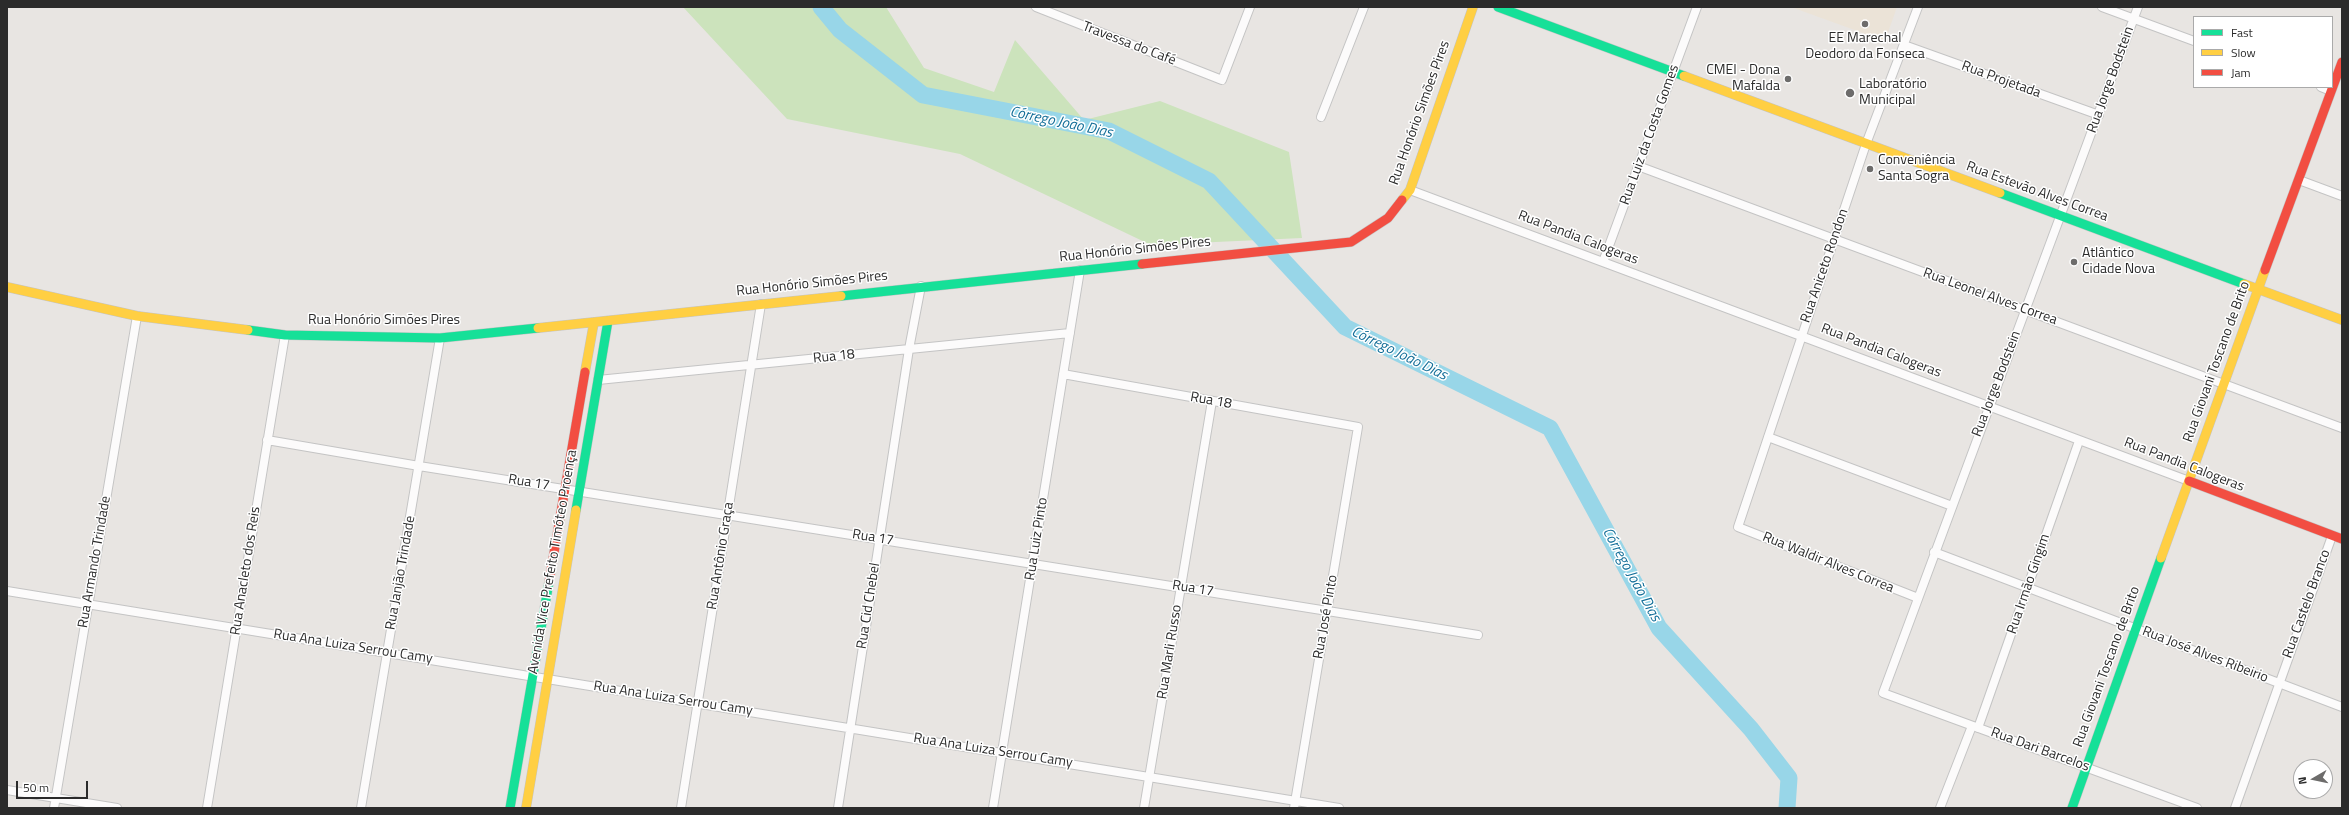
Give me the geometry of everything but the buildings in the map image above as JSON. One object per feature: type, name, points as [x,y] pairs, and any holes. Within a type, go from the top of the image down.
[{"type":"main road","name":"Rua Honório Simões Pires","points":[[7,287],[137,316],[285,335],[440,338],[921,286],[1351,242],[1388,218],[1410,190],[1473,7]]},
{"type":"main road","name":"Rua Estevão Alves Correa","points":[[1498,7],[2342,320]]},
{"type":"main road","name":"Rua Giovani Toscano de Brito","points":[[2072,808],[2223,383],[2259,290],[2331,91],[2339,79],[2342,62]]},
{"type":"main road","name":"Avenida Vice Prefeito Timóteo Proença","points":[[526,808],[608,321]]},
{"type":"main road","name":"Avenida Vice Prefeito Timóteo Proença","points":[[510,808],[594,322]]},
{"type":"main road","name":"Rua Pandia Calogeras","points":[[2189,481],[2342,539]]},
{"type":"street","name":"Travessa do Café","points":[[1036,7],[1222,80],[1250,7]]},
{"type":"street","points":[[1321,117],[1364,7]]},
{"type":"street","name":"Rua Luiz da Costa Gomes","points":[[1603,262],[1697,7]]},
{"type":"street","name":"Rua Aniceto Rondon","points":[[1738,527],[1866,144],[1918,7]]},
{"type":"street","points":[[2102,7],[2193,41]]},
{"type":"street","name":"Rua Jorge Bodstein","points":[[1882,693],[2138,7]]},
{"type":"street","name":"Rua Projetada","points":[[1904,45],[2098,115]]},
{"type":"street","points":[[2324,88],[2331,91]]},
{"type":"street","name":"Rua Leonel Alves Correa","points":[[1638,166],[2342,428]]},
{"type":"street","points":[[2299,180],[2342,196]]},
{"type":"street","name":"Rua Pandia Calogeras","points":[[1410,190],[2189,481]]},
{"type":"street","name":"Rua Luiz Pinto","points":[[993,808],[1080,270]]},
{"type":"street","name":"Rua Cid Chebel","points":[[838,808],[909,349],[921,286]]},
{"type":"street","name":"Rua Antônio Graça","points":[[681,808],[761,304]]},
{"type":"street","name":"Rua Armando Trindade","points":[[54,808],[137,316]]},
{"type":"street","name":"Rua 18","points":[[598,380],[1070,333]]},
{"type":"street","name":"Rua Anacleto dos Reis","points":[[207,808],[285,335]]},
{"type":"street","name":"Rua Janjão Trindade","points":[[361,808],[440,338]]},
{"type":"street","name":"Rua 18","points":[[1063,374],[1358,427]]},
{"type":"street","name":"Rua Marli Russo","points":[[1144,808],[1212,401]]},
{"type":"street","name":"Rua José Pinto","points":[[1295,804],[1358,427]]},
{"type":"street","points":[[1768,437],[1952,506]]},
{"type":"street","name":"Rua 17","points":[[268,440],[419,466],[1478,635]]},
{"type":"street","name":"Rua Irmão Gingim","points":[[1940,808],[1975,727],[2028,588],[2079,440]]},
{"type":"street","name":"Rua Waldir Alves Correa","points":[[1738,527],[1918,598]]},
{"type":"street","name":"Rua Castelo Branco","points":[[2235,808],[2332,536]]},
{"type":"street","name":"Rua José Alves Ribeirio","points":[[1934,552],[2342,707]]},
{"type":"street","name":"Rua Ana Luiza Serrou Camy","points":[[7,591],[1149,777],[1295,804],[1339,808]]},
{"type":"street","name":"Rua Dari Barcelos","points":[[1882,693],[2197,808]]},
{"type":"street","points":[[7,790],[117,808]]},
{"type":"shaded area","name":"EE Marechal Deodoro da Fonseca","points":[[1791,7],[1897,7],[1885,41]]},
{"type":"green space","points":[[683,7],[886,7],[924,68],[994,92],[1015,40],[1084,120],[1160,101],[1289,152],[1302,238],[1151,245],[960,154],[787,119]]},
{"type":"waterway","name":"Córrego João Dias","points":[[821,7],[840,30],[923,95],[1109,131],[1209,181],[1345,327],[1550,428],[1659,628],[1751,729],[1789,778],[1787,808]]},
{"type":"traffic: fast","points":[[1498,7],[1684,76]]},
{"type":"traffic: fast","points":[[2000,193],[2244,284]]},
{"type":"traffic: fast","points":[[841,296],[1142,264]]},
{"type":"traffic: fast","points":[[576,510],[608,321]]},
{"type":"traffic: fast","points":[[248,330],[285,335],[440,338],[538,328]]},
{"type":"traffic: fast","points":[[2072,808],[2161,558]]},
{"type":"traffic: fast","points":[[510,808],[549,582]]},
{"type":"traffic: slow","points":[[1402,200],[1410,190],[1473,7]]},
{"type":"traffic: slow","points":[[1684,76],[2000,193]]},
{"type":"traffic: slow","points":[[2161,558],[2265,270]]},
{"type":"traffic: slow","points":[[2244,284],[2342,320]]},
{"type":"traffic: slow","points":[[7,287],[137,316],[248,330]]},
{"type":"traffic: slow","points":[[538,328],[841,296]]},
{"type":"traffic: slow","points":[[585,372],[594,322]]},
{"type":"traffic: slow","points":[[526,808],[576,510]]},
{"type":"traffic: jam","points":[[2333,86],[2342,62]]},
{"type":"traffic: jam","points":[[2265,270],[2332,88]]},
{"type":"traffic: jam","points":[[1142,264],[1351,242],[1388,218],[1402,200]]},
{"type":"traffic: jam","points":[[549,582],[585,372]]},
{"type":"traffic: jam","points":[[2189,481],[2342,539]]},
{"type":"place","name":"EE Marechal Deodoro da Fonseca","points":[[1865,24]]},
{"type":"place","name":"CMEI - Dona Mafalda","points":[[1788,79]]},
{"type":"place","name":"Laboratório Municipal","points":[[1850,93]]},
{"type":"place","name":"Conveniência Santa Sogra","points":[[1870,169]]},
{"type":"place","name":"Atlântico Cidade Nova","points":[[2074,262]]}]
